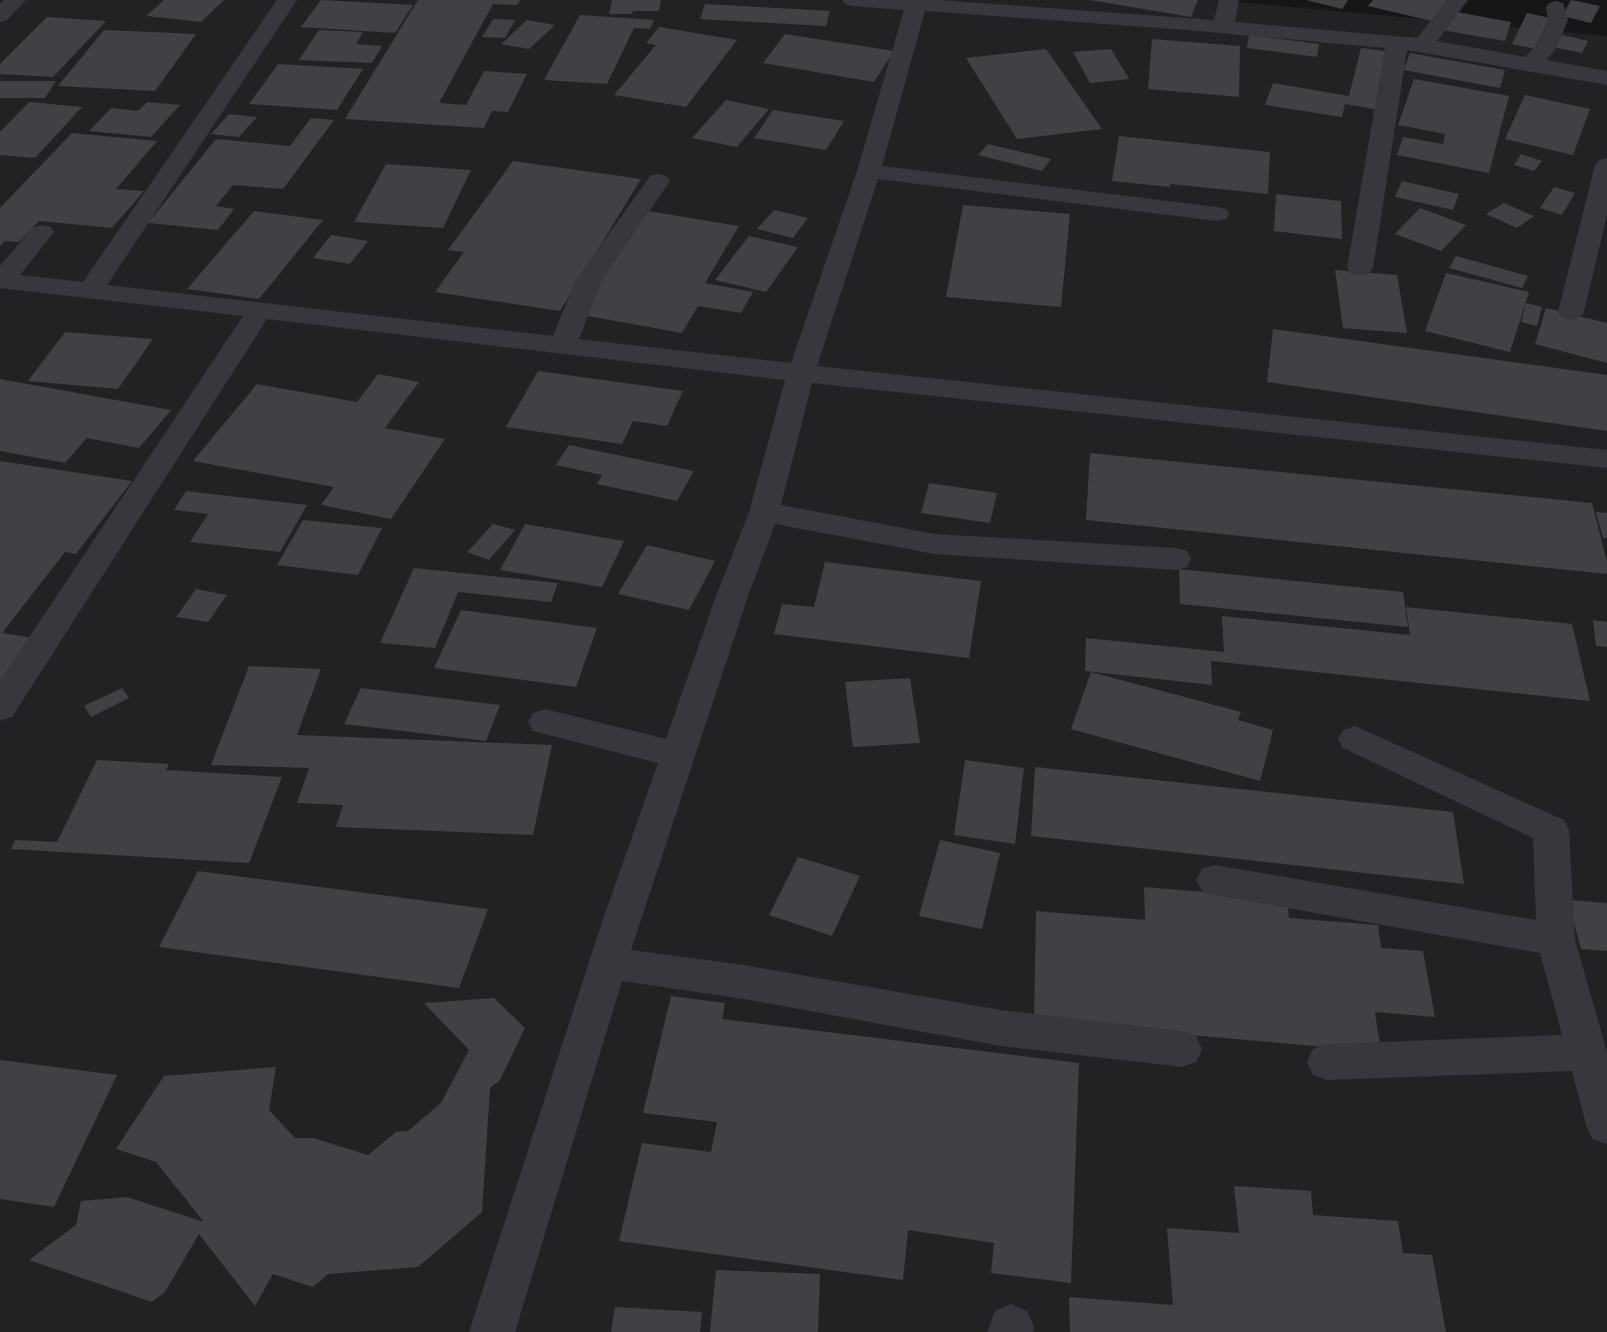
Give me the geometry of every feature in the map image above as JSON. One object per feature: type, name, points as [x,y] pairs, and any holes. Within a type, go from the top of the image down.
[{"type":"street","points":[[0,16],[16,0]]},
{"type":"street","points":[[90,290],[287,0]]},
{"type":"street","points":[[852,0],[1223,27],[1423,45],[1607,78]]},
{"type":"street","points":[[1223,27],[1229,0]]},
{"type":"street","points":[[1423,45],[1458,0]]},
{"type":"street","points":[[492,1332],[608,963],[731,599],[764,512],[801,373],[869,171],[916,6]]},
{"type":"street","points":[[1530,64],[1545,49],[1558,20],[1556,7]]},
{"type":"street","points":[[1360,268],[1397,43]]},
{"type":"street","points":[[1571,312],[1607,165]]},
{"type":"street","points":[[869,171],[1217,214]]},
{"type":"street","points":[[563,345],[589,280],[657,181]]},
{"type":"street","points":[[1,280],[42,232]]},
{"type":"street","points":[[1,280],[801,373],[1607,459]]},
{"type":"street","points":[[0,708],[260,310]]},
{"type":"street","points":[[764,512],[935,544],[1176,559]]},
{"type":"street","points":[[545,722],[678,755]]},
{"type":"street","points":[[1355,739],[1551,830],[1556,940],[1607,1125]]},
{"type":"street","points":[[1215,880],[1556,940]]},
{"type":"street","points":[[608,963],[744,982],[1001,1028],[1182,1049]]},
{"type":"street","points":[[1327,1062],[1587,1052]]},
{"type":"shaded area","points":[[0,0],[1215,0],[1607,36],[1607,1332],[0,1332]]},
{"type":"building","points":[[164,0],[224,0],[201,22],[146,16]]},
{"type":"building","points":[[321,0],[413,5],[395,33],[301,27]]},
{"type":"building","points":[[418,0],[520,0],[517,5],[493,4],[439,103],[466,105],[484,71],[527,74],[508,112],[492,111],[484,128],[345,119]]},
{"type":"building","points":[[612,0],[661,0],[659,11],[609,14]]},
{"type":"building","points":[[1090,0],[1198,0],[1191,17]]},
{"type":"building","points":[[1306,0],[1348,0],[1342,9]]},
{"type":"building","points":[[1373,0],[1447,0],[1432,21],[1368,6]]},
{"type":"building","points":[[1571,0],[1600,6],[1591,23],[1562,16]]},
{"type":"building","points":[[705,4],[830,11],[826,26],[700,19]]},
{"type":"building","points":[[1451,11],[1511,22],[1505,41],[1442,30]]},
{"type":"building","points":[[1527,13],[1555,19],[1541,50],[1512,44]]},
{"type":"building","points":[[580,15],[654,20],[650,29],[634,28],[607,84],[544,80]]},
{"type":"building","points":[[47,17],[106,21],[53,77],[0,74],[0,64]]},
{"type":"building","points":[[493,19],[515,20],[505,38],[482,37]]},
{"type":"building","points":[[527,20],[555,25],[529,49],[501,44]]},
{"type":"building","points":[[659,27],[737,40],[686,107],[614,95],[656,45],[646,43]]},
{"type":"building","points":[[104,30],[196,34],[155,91],[58,86]]},
{"type":"building","points":[[319,30],[363,32],[356,44],[382,46],[372,63],[299,60]]},
{"type":"building","points":[[1554,33],[1588,41],[1582,53],[1548,46]]},
{"type":"building","points":[[785,34],[894,51],[874,82],[763,63]]},
{"type":"building","points":[[1249,35],[1319,44],[1317,57],[1247,48]]},
{"type":"building","points":[[1152,39],[1240,46],[1239,97],[1148,89]]},
{"type":"building","points":[[1361,48],[1393,52],[1380,110],[1345,104],[1342,117],[1265,105],[1273,83],[1349,96]]},
{"type":"building","points":[[1046,49],[1102,129],[1017,139],[966,58]]},
{"type":"building","points":[[1111,49],[1129,79],[1090,83],[1073,52]]},
{"type":"building","points":[[1410,53],[1505,70],[1500,88],[1404,70]]},
{"type":"building","points":[[278,64],[363,69],[337,110],[249,104]]},
{"type":"building","points":[[1414,79],[1509,96],[1489,173],[1397,155],[1403,137],[1443,144],[1445,134],[1398,125]]},
{"type":"building","points":[[0,81],[56,81],[45,98],[0,98]]},
{"type":"building","points":[[1525,95],[1590,109],[1573,155],[1505,139]]},
{"type":"building","points":[[726,100],[769,109],[737,147],[692,138]]},
{"type":"building","points":[[29,102],[82,107],[35,158],[0,155],[0,132]]},
{"type":"building","points":[[147,102],[180,105],[151,137],[89,131],[111,108],[138,111]]},
{"type":"building","points":[[773,110],[844,121],[826,150],[754,138]]},
{"type":"building","points":[[229,114],[257,117],[239,137],[211,134]]},
{"type":"building","points":[[311,118],[334,120],[283,189],[233,185],[216,206],[234,209],[218,230],[148,223],[216,139],[290,146]]},
{"type":"building","points":[[72,133],[157,141],[116,189],[144,191],[112,228],[39,221],[19,242],[5,241],[0,246],[0,208]]},
{"type":"building","points":[[1119,136],[1270,152],[1268,194],[1170,184],[1170,187],[1112,181]]},
{"type":"building","points":[[988,144],[1051,159],[1042,171],[978,155]]},
{"type":"building","points":[[1521,154],[1542,161],[1534,171],[1514,165]]},
{"type":"building","points":[[513,161],[641,179],[560,311],[435,292],[464,252],[448,250]]},
{"type":"building","points":[[386,164],[471,170],[443,228],[354,222]]},
{"type":"building","points":[[1402,181],[1459,194],[1453,210],[1395,197]]},
{"type":"building","points":[[1554,187],[1575,193],[1562,215],[1540,208]]},
{"type":"building","points":[[1276,194],[1341,201],[1342,239],[1274,231]]},
{"type":"building","points":[[1504,203],[1534,216],[1517,228],[1486,214]]},
{"type":"building","points":[[963,205],[1070,214],[1061,307],[946,297]]},
{"type":"building","points":[[1420,208],[1466,225],[1441,251],[1395,234]]},
{"type":"building","points":[[774,210],[808,218],[793,238],[757,229]]},
{"type":"building","points":[[254,211],[323,220],[259,299],[187,289]]},
{"type":"building","points":[[648,211],[739,226],[705,283],[753,292],[741,313],[698,306],[682,333],[577,314]]},
{"type":"building","points":[[331,235],[368,241],[350,264],[313,258]]},
{"type":"building","points":[[749,236],[798,247],[766,292],[715,280]]},
{"type":"building","points":[[1456,256],[1528,276],[1522,288],[1449,268]]},
{"type":"building","points":[[1335,270],[1397,275],[1407,333],[1343,328]]},
{"type":"building","points":[[1446,273],[1529,292],[1510,352],[1425,331]]},
{"type":"building","points":[[1526,303],[1542,307],[1537,326],[1521,322]]},
{"type":"building","points":[[1546,308],[1607,323],[1607,363],[1535,344]]},
{"type":"building","points":[[1273,329],[1607,375],[1607,431],[1267,382]]},
{"type":"building","points":[[65,332],[153,339],[118,389],[28,381]]},
{"type":"building","points":[[538,371],[683,391],[667,426],[633,421],[622,444],[506,427]]},
{"type":"building","points":[[378,374],[419,382],[385,428],[445,439],[391,519],[321,505],[334,487],[193,461],[257,384],[357,402]]},
{"type":"building","points":[[0,379],[171,410],[139,448],[87,438],[65,463],[0,451]]},
{"type":"building","points":[[569,445],[694,471],[677,501],[597,484],[602,475],[556,465]]},
{"type":"building","points":[[1090,453],[1592,503],[1607,562],[1607,574],[1086,520]]},
{"type":"building","points":[[0,461],[132,481],[76,554],[65,552],[2,633],[35,638],[0,685]]},
{"type":"building","points":[[929,483],[997,493],[990,523],[921,513]]},
{"type":"building","points":[[186,491],[307,505],[280,552],[190,542],[208,514],[174,510]]},
{"type":"building","points":[[1596,512],[1607,513],[1607,538],[1603,538]]},
{"type":"building","points":[[303,520],[382,528],[358,575],[277,565]]},
{"type":"building","points":[[493,524],[515,530],[489,560],[467,552]]},
{"type":"building","points":[[525,524],[624,541],[602,587],[500,570]]},
{"type":"building","points":[[647,545],[715,561],[689,610],[618,594]]},
{"type":"building","points":[[825,562],[981,581],[969,658],[774,634],[782,604],[814,607]]},
{"type":"building","points":[[414,568],[558,583],[551,602],[458,592],[435,648],[380,643]]},
{"type":"building","points":[[1179,569],[1403,592],[1408,627],[1180,604]]},
{"type":"building","points":[[196,589],[227,595],[208,622],[176,617]]},
{"type":"building","points":[[1406,607],[1572,624],[1590,701],[1211,661],[1212,685],[1085,671],[1086,638],[1224,652],[1222,616],[1410,635]]},
{"type":"building","points":[[461,610],[597,628],[576,687],[434,668]]},
{"type":"building","points":[[1593,620],[1607,622],[1607,647],[1596,646]]},
{"type":"building","points":[[249,666],[321,669],[297,735],[552,745],[533,835],[336,827],[343,805],[297,803],[309,768],[211,765]]},
{"type":"building","points":[[1091,672],[1241,712],[1238,720],[1273,730],[1260,781],[1071,729]]},
{"type":"building","points":[[910,678],[920,743],[853,747],[845,682]]},
{"type":"building","points":[[122,688],[129,698],[91,717],[84,706]]},
{"type":"building","points":[[361,688],[500,705],[486,741],[344,724]]},
{"type":"building","points":[[97,760],[169,764],[166,770],[282,777],[249,863],[11,849],[15,840],[57,842]]},
{"type":"building","points":[[965,760],[1024,768],[1015,844],[954,835]]},
{"type":"building","points":[[1035,767],[1453,812],[1464,884],[1031,836]]},
{"type":"building","points":[[940,840],[1000,853],[982,929],[919,916]]},
{"type":"building","points":[[798,857],[860,876],[832,936],[769,915]]},
{"type":"building","points":[[198,871],[488,909],[459,988],[159,947]]},
{"type":"building","points":[[1144,887],[1287,899],[1289,918],[1378,925],[1381,948],[1423,951],[1435,1017],[1375,1012],[1381,1052],[1034,1021],[1036,911],[1145,920]]},
{"type":"building","points":[[1568,900],[1607,903],[1607,951],[1581,949]]},
{"type":"building","points":[[671,996],[725,1003],[722,1019],[1079,1063],[1071,1283],[991,1273],[994,1243],[908,1230],[903,1280],[619,1241],[642,1143],[711,1152],[717,1122],[643,1113]]},
{"type":"building","points":[[494,998],[525,1028],[500,1080],[490,1088],[482,1212],[418,1267],[328,1274],[313,1287],[273,1274],[255,1306],[199,1234],[165,1292],[152,1302],[29,1260],[76,1225],[81,1201],[127,1197],[204,1222],[156,1162],[116,1149],[164,1076],[276,1067],[269,1110],[295,1138],[313,1138],[368,1155],[396,1132],[408,1131],[441,1103],[469,1050],[424,1003]]},
{"type":"building","points":[[0,1060],[117,1075],[54,1207],[0,1199]]},
{"type":"building","points":[[1234,1186],[1311,1191],[1313,1215],[1398,1221],[1403,1253],[1432,1255],[1446,1332],[1070,1332],[1069,1297],[1173,1305],[1167,1228],[1239,1233]]},
{"type":"building","points":[[716,1270],[820,1274],[818,1332],[710,1332]]},
{"type":"building","points":[[615,1307],[702,1312],[700,1332],[611,1332]]}]
